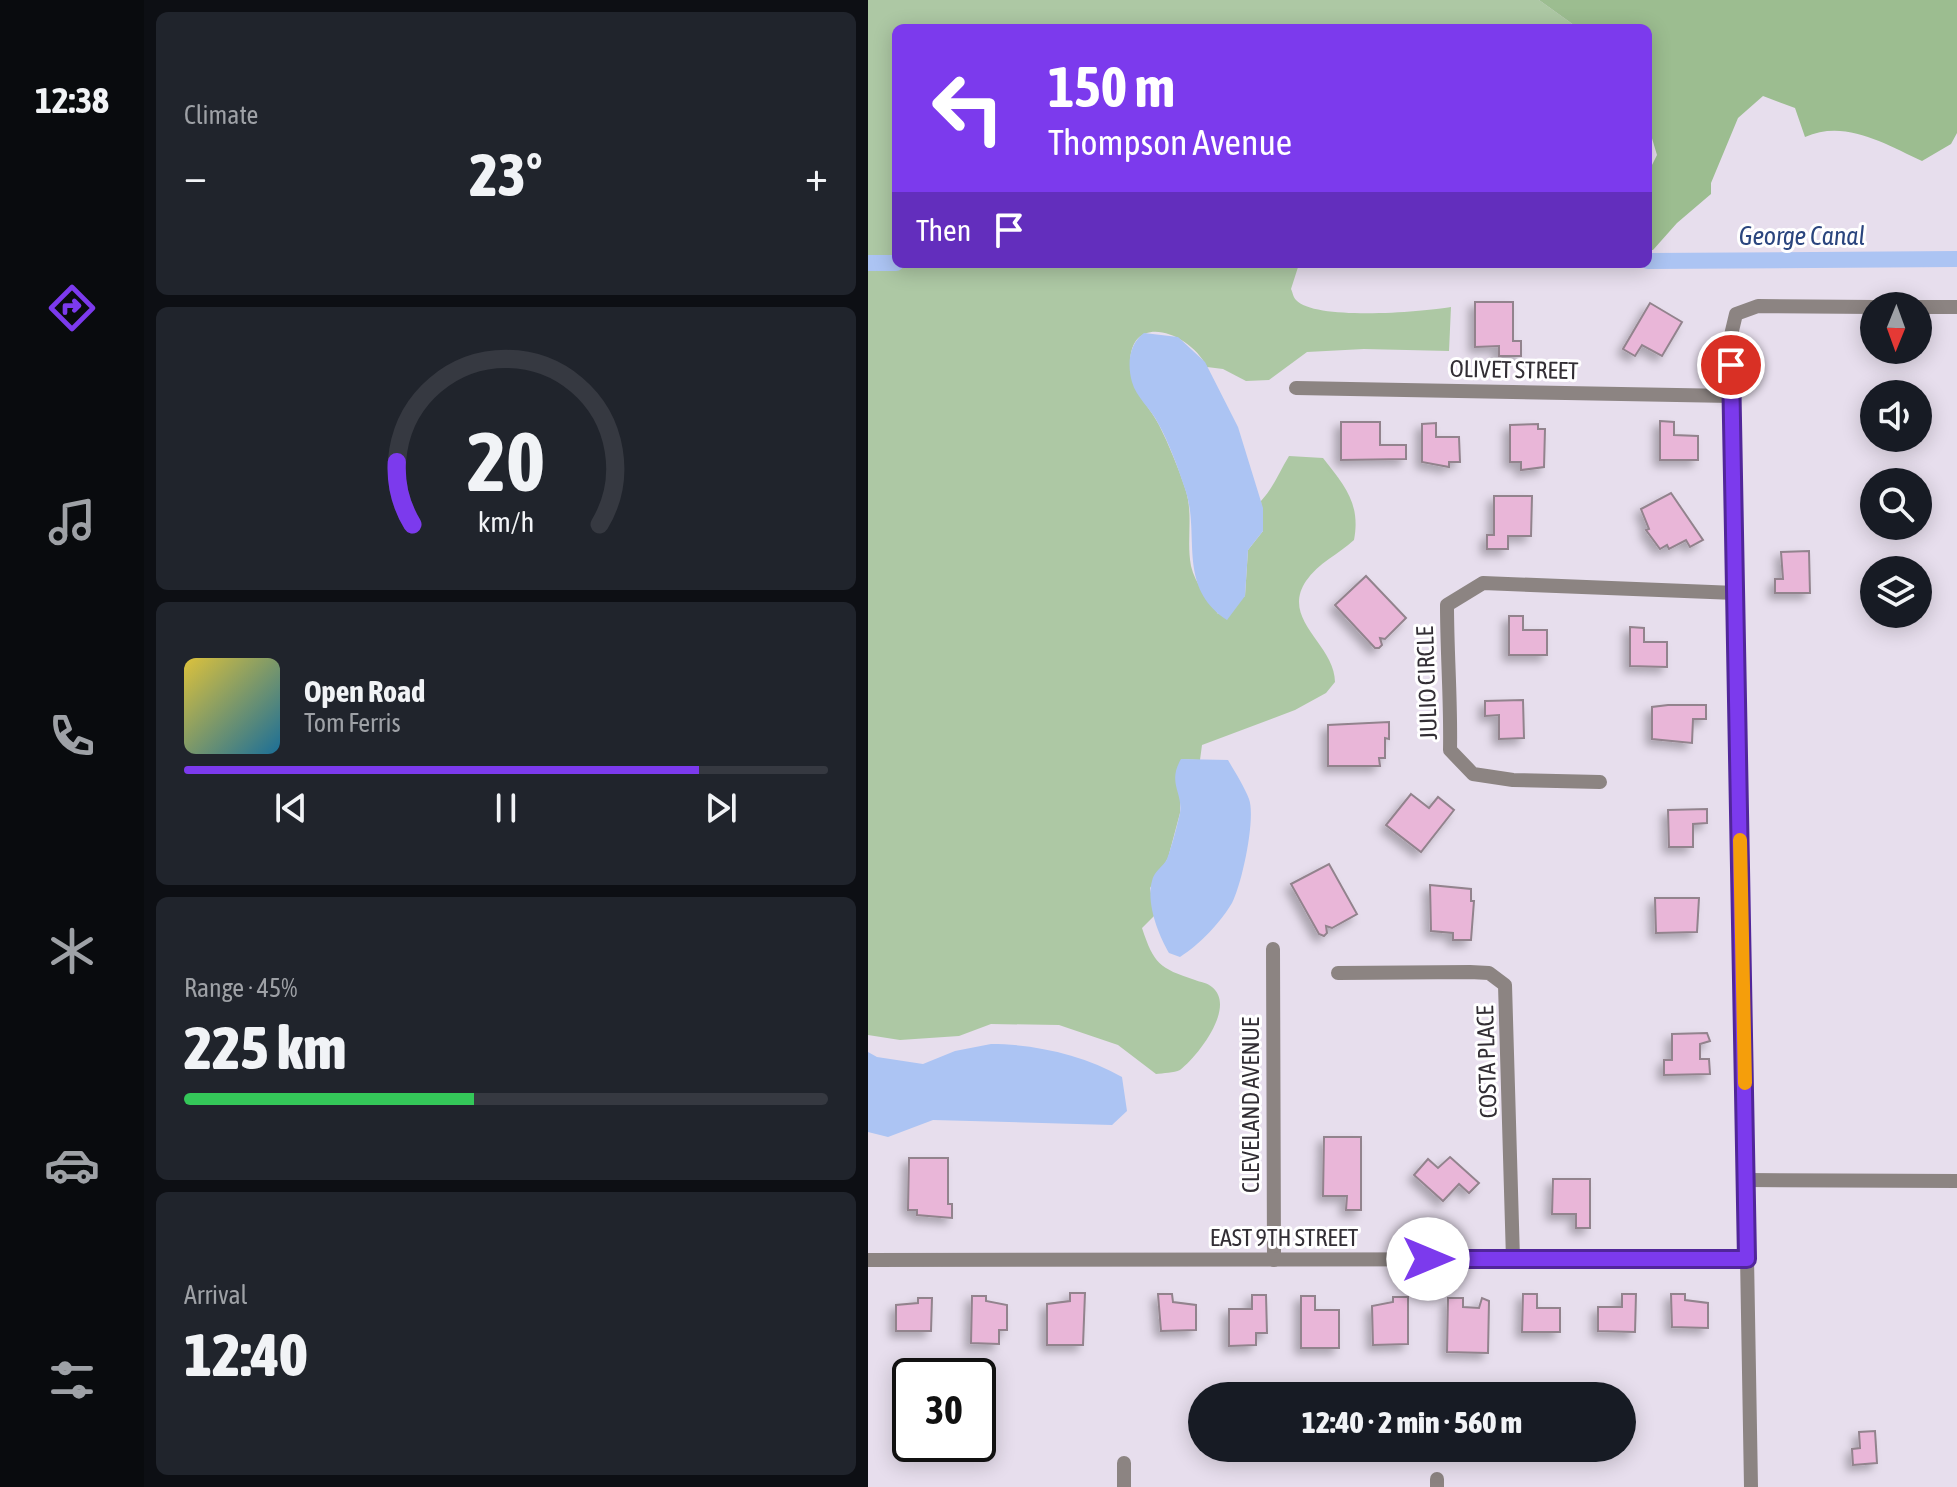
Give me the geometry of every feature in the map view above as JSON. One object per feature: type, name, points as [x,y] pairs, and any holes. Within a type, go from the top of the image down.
[{"type":"street","points":[[1751,1487],[1731,335],[1736,314],[1758,306],[1860,307]]},
{"type":"street","points":[[1932,307],[1957,307]]},
{"type":"street","name":"OLIVET STREET","points":[[1296,388],[1732,396]]},
{"type":"street","name":"JULIO CIRCLE","points":[[1600,782],[1513,780],[1473,774],[1450,750],[1452,681],[1447,646],[1447,605],[1483,583],[1736,593]]},
{"type":"street","name":"CLEVELAND AVENUE","points":[[1273,949],[1274,1260]]},
{"type":"street","name":"COSTA PLACE","points":[[1338,973],[1489,973],[1505,985],[1513,1259]]},
{"type":"street","points":[[1747,1180],[1957,1181]]},
{"type":"street","name":"EAST 9TH STREET","points":[[868,1260],[1747,1259]]},
{"type":"street","points":[[1124,1463],[1124,1487]]},
{"type":"green space","points":[[868,0],[1539,0],[1572,24],[892,24],[892,268],[1298,268],[1291,289],[1296,300],[1307,307],[1370,313],[1451,307],[1449,351],[1364,349],[1307,352],[1269,380],[1246,381],[1223,369],[1207,367],[1186,343],[1159,332],[1147,333],[1137,340],[1131,352],[1132,380],[1159,425],[1188,498],[1193,573],[1218,614],[1245,596],[1248,550],[1263,531],[1261,501],[1289,456],[1323,458],[1344,486],[1355,515],[1354,540],[1316,569],[1300,595],[1304,620],[1333,668],[1335,682],[1326,693],[1295,710],[1202,745],[1200,760],[1181,759],[1180,813],[1168,858],[1150,888],[1155,915],[1142,928],[1150,950],[1160,963],[1173,972],[1210,986],[1218,996],[1220,1007],[1217,1019],[1204,1043],[1180,1070],[1156,1074],[1118,1045],[1059,1025],[991,1024],[959,1036],[900,1040],[868,1035]]},
{"type":"green space","points":[[1539,0],[1957,0],[1957,133],[1951,144],[1922,161],[1879,141],[1850,132],[1820,132],[1805,137],[1795,108],[1763,96],[1738,118],[1711,183],[1711,194],[1652,250],[1652,165],[1657,155],[1652,138],[1652,24],[1572,24]]},
{"type":"water","points":[[1144,333],[1178,337],[1205,362],[1238,427],[1263,508],[1263,531],[1248,550],[1245,596],[1227,620],[1211,606],[1201,591],[1195,575],[1189,504],[1184,486],[1162,431],[1132,382],[1130,355]]},
{"type":"water","points":[[1181,759],[1228,760],[1249,799],[1251,821],[1244,867],[1232,903],[1209,933],[1180,957],[1169,953],[1161,937],[1154,918],[1151,890],[1154,875],[1168,857],[1179,817],[1175,775]]},
{"type":"water","points":[[991,1044],[1058,1052],[1107,1069],[1122,1077],[1127,1111],[1112,1125],[933,1120],[888,1137],[868,1132],[868,1052],[877,1057],[923,1064],[955,1051]]},
{"type":"building","points":[[1475,302],[1513,302],[1513,341],[1521,341],[1521,356],[1499,356],[1499,346],[1475,347]]},
{"type":"building","points":[[1650,303],[1682,322],[1662,356],[1642,345],[1635,356],[1623,349]]},
{"type":"building","points":[[1660,421],[1674,422],[1674,435],[1698,436],[1698,460],[1660,460]]},
{"type":"building","points":[[1341,422],[1380,422],[1380,445],[1406,445],[1406,459],[1341,460]]},
{"type":"building","points":[[1436,423],[1436,437],[1459,437],[1460,462],[1449,462],[1449,467],[1422,462],[1422,424]]},
{"type":"building","points":[[1538,424],[1538,429],[1545,429],[1544,467],[1521,470],[1521,462],[1510,462],[1510,425]]},
{"type":"building","points":[[1671,493],[1703,540],[1690,547],[1686,540],[1669,549],[1667,545],[1660,549],[1646,530],[1649,529],[1641,509]]},
{"type":"building","points":[[1494,496],[1532,496],[1531,536],[1508,536],[1508,549],[1487,549],[1487,535],[1494,535]]},
{"type":"building","points":[[1809,551],[1810,593],[1775,593],[1775,579],[1783,579],[1781,552]]},
{"type":"building","points":[[1366,576],[1406,618],[1385,639],[1380,638],[1382,645],[1379,648],[1375,648],[1335,605]]},
{"type":"building","points":[[1509,616],[1523,616],[1523,630],[1547,630],[1547,655],[1509,655]]},
{"type":"building","points":[[1630,627],[1644,628],[1644,642],[1667,642],[1667,667],[1630,666]]},
{"type":"building","points":[[1523,700],[1524,738],[1499,739],[1499,715],[1485,716],[1485,701]]},
{"type":"building","points":[[1706,705],[1706,719],[1693,719],[1692,743],[1652,739],[1652,707]]},
{"type":"building","points":[[1389,722],[1389,739],[1385,738],[1385,758],[1379,758],[1380,766],[1328,766],[1328,725]]},
{"type":"building","points":[[1411,794],[1429,808],[1438,797],[1454,810],[1421,852],[1386,825]]},
{"type":"building","points":[[1707,809],[1707,823],[1693,824],[1693,847],[1669,847],[1668,810]]},
{"type":"building","points":[[1329,864],[1357,914],[1332,928],[1326,926],[1324,936],[1319,934],[1291,884]]},
{"type":"building","points":[[1430,885],[1471,889],[1471,901],[1474,901],[1471,940],[1453,940],[1453,933],[1431,931]]},
{"type":"building","points":[[1655,898],[1699,898],[1697,932],[1656,933]]},
{"type":"building","points":[[1707,1033],[1710,1041],[1700,1044],[1700,1059],[1709,1059],[1710,1074],[1664,1075],[1664,1060],[1672,1060],[1672,1034]]},
{"type":"building","points":[[1324,1137],[1361,1137],[1361,1210],[1346,1210],[1347,1196],[1323,1196]]},
{"type":"building","points":[[1450,1157],[1479,1183],[1469,1193],[1459,1184],[1443,1201],[1414,1175],[1428,1159],[1438,1168]]},
{"type":"building","points":[[909,1158],[948,1158],[948,1204],[952,1204],[952,1218],[917,1215],[917,1210],[908,1210]]},
{"type":"building","points":[[1553,1179],[1590,1179],[1590,1228],[1576,1228],[1576,1214],[1552,1214]]},
{"type":"building","points":[[1070,1293],[1085,1293],[1083,1345],[1047,1345],[1047,1304],[1070,1301]]},
{"type":"building","points":[[1158,1294],[1172,1294],[1173,1302],[1196,1305],[1196,1330],[1161,1331]]},
{"type":"building","points":[[1523,1294],[1537,1294],[1537,1308],[1560,1308],[1560,1332],[1522,1332]]},
{"type":"building","points":[[1622,1294],[1636,1294],[1635,1332],[1598,1331],[1598,1307],[1622,1307]]},
{"type":"building","points":[[1671,1294],[1685,1294],[1685,1300],[1708,1303],[1708,1328],[1672,1327]]},
{"type":"building","points":[[1252,1295],[1266,1295],[1267,1333],[1256,1333],[1256,1345],[1229,1346],[1229,1309],[1252,1309]]},
{"type":"building","points":[[972,1296],[986,1296],[986,1301],[1007,1305],[1007,1330],[999,1330],[999,1344],[971,1343]]},
{"type":"building","points":[[1301,1296],[1315,1296],[1315,1310],[1339,1310],[1339,1348],[1301,1348]]},
{"type":"building","points":[[1393,1297],[1408,1297],[1408,1344],[1373,1345],[1372,1306],[1393,1302]]},
{"type":"building","points":[[918,1298],[932,1298],[931,1331],[896,1331],[896,1305],[918,1303]]},
{"type":"building","points":[[1448,1298],[1463,1298],[1463,1307],[1479,1308],[1482,1298],[1489,1301],[1488,1353],[1447,1352]]},
{"type":"building","points":[[1875,1431],[1877,1463],[1853,1465],[1852,1449],[1860,1448],[1859,1432]]},
{"type":"waterway","name":"George Canal","points":[[1652,261],[1957,259]]},
{"type":"waterway","name":"George Canal","points":[[868,263],[892,263]]},
{"type":"slow traffic","points":[[1740,840],[1745,1083]]},
{"type":"route","points":[[1428,1259],[1747,1259],[1731,365]]}]
